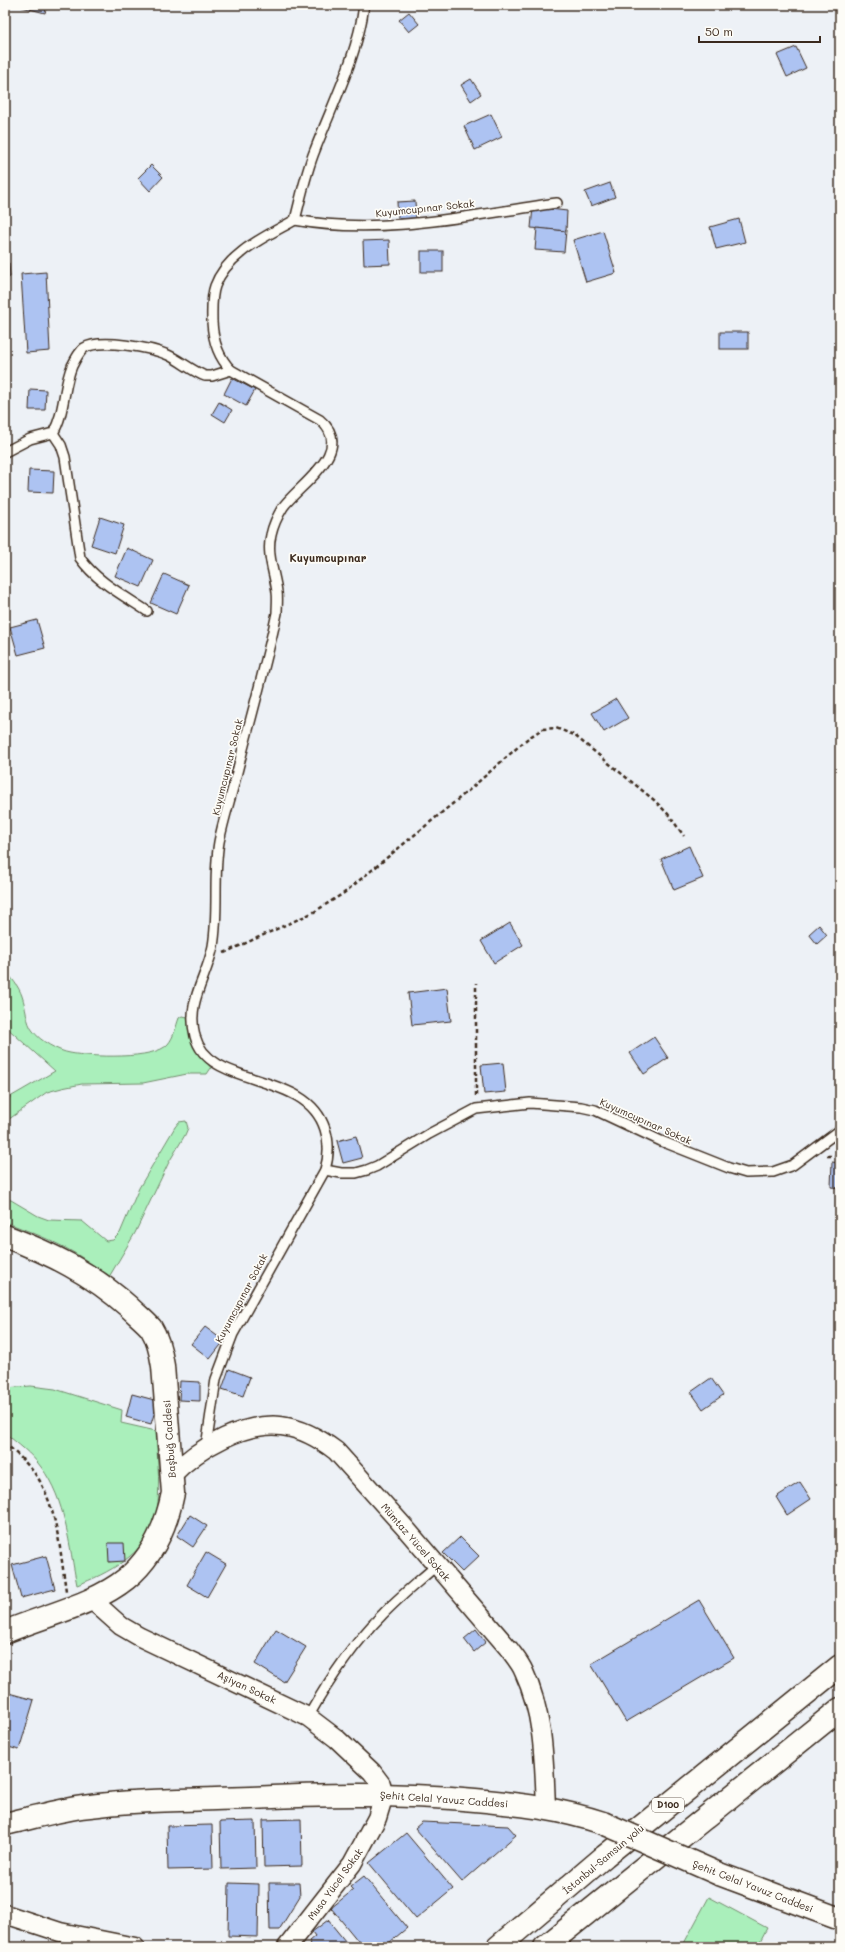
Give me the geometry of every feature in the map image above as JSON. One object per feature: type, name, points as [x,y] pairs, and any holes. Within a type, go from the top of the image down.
[{"type":"main road","name":"Başbuğ Caddesi","points":[[5,1236],[45,1252],[74,1266],[119,1299],[151,1328],[160,1348],[163,1366],[173,1493],[169,1511],[153,1548],[140,1567],[125,1581],[106,1594],[92,1600],[5,1632]]},
{"type":"main road","name":"İstanbul-Samsun yolu","points":[[498,1947],[604,1856],[840,1666]]},
{"type":"main road","points":[[545,1947],[840,1709]]},
{"type":"main road","name":"Şehit Celal Yavuz Caddesi","points":[[5,1824],[82,1807],[130,1803],[307,1795],[384,1794],[443,1797],[546,1807],[574,1813],[603,1822],[719,1874],[840,1919]]},
{"type":"street","name":"Mümtaz Yücel Sokak","points":[[171,1476],[185,1462],[206,1447],[245,1428],[267,1425],[286,1426],[305,1432],[322,1440],[336,1451],[510,1649],[524,1670],[537,1707],[544,1756],[546,1807]]},
{"type":"street","name":"Aşiyan Sokak","points":[[92,1600],[121,1626],[140,1637],[308,1717],[337,1739],[372,1772],[381,1784],[384,1794]]},
{"type":"street","name":"Musa Yücel Sokak","points":[[286,1947],[352,1864],[374,1823],[384,1794]]},
{"type":"street","points":[[5,1914],[60,1932],[135,1947]]},
{"type":"lane","points":[[295,220],[314,151],[348,66],[360,28],[364,5]]},
{"type":"lane","name":"Kuyumcupınar Sokak","points":[[206,1447],[216,1379],[230,1340],[287,1234],[324,1170],[329,1150],[327,1136],[322,1120],[316,1110],[292,1093],[226,1069],[214,1062],[205,1054],[198,1044],[193,1026],[192,1011],[210,960],[215,931],[215,884],[219,842],[277,614],[277,591],[271,560],[271,535],[282,508],[327,460],[332,444],[330,433],[326,425],[320,420],[230,370],[219,355],[215,343],[212,313],[215,287],[220,276],[239,255],[295,220],[333,226],[410,223],[557,203]]},
{"type":"lane","points":[[5,452],[30,439],[53,433],[58,424],[70,371],[77,356],[84,348],[109,344],[140,346],[169,355],[205,376],[212,376],[230,370]]},
{"type":"lane","points":[[53,433],[62,445],[65,456],[80,558],[85,566],[107,586],[147,610]]},
{"type":"lane","name":"Kuyumcupınar Sokak","points":[[324,1170],[356,1173],[377,1166],[428,1134],[476,1109],[530,1103],[582,1107],[610,1116],[661,1141],[722,1166],[746,1173],[773,1172],[793,1165],[840,1130]]},
{"type":"lane","points":[[308,1717],[336,1670],[358,1642],[381,1615],[437,1565]]},
{"type":"path","points":[[210,960],[314,912],[344,893],[468,791],[527,739],[542,729],[549,727],[564,730],[574,735],[641,787],[668,814],[684,836]]},
{"type":"path","points":[[476,983],[476,1109]]},
{"type":"path","points":[[5,1443],[32,1470],[42,1485],[52,1514],[61,1551],[68,1609]]},
{"type":"green space","points":[[5,971],[21,993],[27,1019],[31,1028],[36,1035],[55,1048],[65,1052],[92,1056],[122,1056],[150,1053],[161,1049],[168,1044],[179,1018],[182,1016],[188,1017],[192,1039],[201,1055],[211,1068],[207,1074],[187,1074],[143,1083],[82,1084],[62,1088],[47,1092],[5,1122],[5,1100],[55,1071],[5,1026]]},
{"type":"green space","points":[[186,1121],[188,1128],[185,1135],[169,1162],[135,1233],[109,1277],[84,1259],[60,1245],[5,1222],[5,1199],[11,1200],[38,1216],[49,1220],[82,1221],[106,1241],[113,1240],[120,1233],[139,1188],[175,1127],[179,1122]]},
{"type":"green space","points":[[31,1386],[55,1389],[122,1410],[121,1423],[156,1431],[158,1500],[155,1521],[150,1533],[134,1553],[124,1561],[112,1569],[77,1585],[69,1539],[56,1494],[41,1467],[33,1457],[5,1433],[5,1388]]},
{"type":"green space","points":[[709,1897],[767,1928],[757,1947],[682,1947]]},
{"type":"building","points":[[22,5],[47,5],[45,13],[22,7]]},
{"type":"building","points":[[409,12],[419,24],[409,32],[399,20]]},
{"type":"building","points":[[796,47],[806,68],[787,77],[777,55]]},
{"type":"building","points":[[471,79],[481,94],[471,101],[461,85]]},
{"type":"building","points":[[491,114],[502,137],[475,150],[464,126]]},
{"type":"building","points":[[151,165],[163,177],[150,191],[138,178]]},
{"type":"building","points":[[610,183],[615,197],[591,206],[585,192]]},
{"type":"building","points":[[415,201],[416,218],[398,219],[397,202]]},
{"type":"building","points":[[533,207],[567,211],[566,231],[531,228]]},
{"type":"building","points":[[739,219],[745,242],[716,249],[710,227]]},
{"type":"building","points":[[537,228],[566,231],[564,252],[535,250]]},
{"type":"building","points":[[603,231],[616,273],[586,282],[573,240]]},
{"type":"building","points":[[389,240],[390,264],[364,265],[363,241]]},
{"type":"building","points":[[421,251],[443,251],[443,272],[421,272]]},
{"type":"building","points":[[9,263],[10,277],[5,278],[5,264]]},
{"type":"building","points":[[46,272],[50,351],[26,353],[21,274]]},
{"type":"building","points":[[720,332],[748,332],[748,349],[720,349]]},
{"type":"building","points":[[232,378],[255,390],[246,406],[224,394]]},
{"type":"building","points":[[30,389],[46,390],[45,410],[29,410]]},
{"type":"building","points":[[219,402],[232,410],[225,422],[212,414]]},
{"type":"building","points":[[29,470],[54,471],[53,493],[28,492]]},
{"type":"building","points":[[100,517],[124,525],[115,553],[91,545]]},
{"type":"building","points":[[127,548],[153,560],[141,587],[115,576]]},
{"type":"building","points":[[164,574],[189,585],[176,614],[151,603]]},
{"type":"building","points":[[37,620],[45,648],[18,655],[10,627]]},
{"type":"building","points":[[616,699],[628,718],[604,732],[592,713]]},
{"type":"building","points":[[689,846],[703,878],[674,890],[661,859]]},
{"type":"building","points":[[510,923],[523,945],[494,963],[481,941]]},
{"type":"building","points":[[819,925],[827,935],[817,944],[809,934]]},
{"type":"building","points":[[447,988],[451,1021],[412,1025],[408,993]]},
{"type":"building","points":[[654,1037],[668,1058],[644,1074],[630,1053]]},
{"type":"building","points":[[503,1063],[506,1092],[484,1094],[481,1065]]},
{"type":"building","points":[[356,1136],[362,1158],[343,1163],[337,1141]]},
{"type":"building","points":[[832,1162],[840,1163],[840,1188],[831,1187]]},
{"type":"building","points":[[205,1327],[224,1341],[210,1359],[191,1344]]},
{"type":"building","points":[[229,1369],[250,1377],[243,1396],[222,1389]]},
{"type":"building","points":[[711,1378],[723,1395],[703,1409],[691,1392]]},
{"type":"building","points":[[180,1381],[200,1382],[200,1401],[179,1400]]},
{"type":"building","points":[[132,1394],[158,1401],[151,1424],[126,1417]]},
{"type":"building","points":[[800,1482],[811,1499],[787,1515],[776,1497]]},
{"type":"building","points":[[190,1515],[207,1526],[193,1547],[177,1536]]},
{"type":"building","points":[[460,1537],[479,1556],[462,1572],[443,1553]]},
{"type":"building","points":[[108,1543],[124,1543],[125,1561],[109,1562]]},
{"type":"building","points":[[206,1552],[226,1564],[207,1597],[187,1585]]},
{"type":"building","points":[[46,1556],[55,1589],[21,1598],[12,1565]]},
{"type":"building","points":[[699,1600],[734,1658],[626,1722],[591,1664]]},
{"type":"building","points":[[276,1629],[306,1647],[284,1682],[255,1664]]},
{"type":"building","points":[[476,1629],[486,1642],[474,1652],[464,1639]]},
{"type":"building","points":[[5,1692],[34,1700],[19,1750],[5,1746]]},
{"type":"building","points":[[301,1819],[302,1866],[264,1867],[263,1820]]},
{"type":"building","points":[[255,1821],[256,1868],[221,1869],[220,1822]]},
{"type":"building","points":[[422,1822],[508,1826],[516,1835],[462,1882],[415,1828]]},
{"type":"building","points":[[212,1825],[213,1869],[168,1870],[167,1826]]},
{"type":"building","points":[[406,1833],[453,1889],[416,1919],[369,1863]]},
{"type":"building","points":[[364,1876],[407,1928],[384,1947],[363,1947],[331,1908],[353,1890],[350,1887]]},
{"type":"building","points":[[229,1883],[259,1884],[258,1937],[228,1936]]},
{"type":"building","points":[[269,1883],[299,1883],[300,1896],[279,1930],[270,1930]]},
{"type":"building","points":[[328,1920],[350,1947],[307,1947],[311,1944],[309,1941],[315,1936],[312,1932]]},
{"type":"district","name":"Kuyumcupınar","points":[[328,558]]}]
